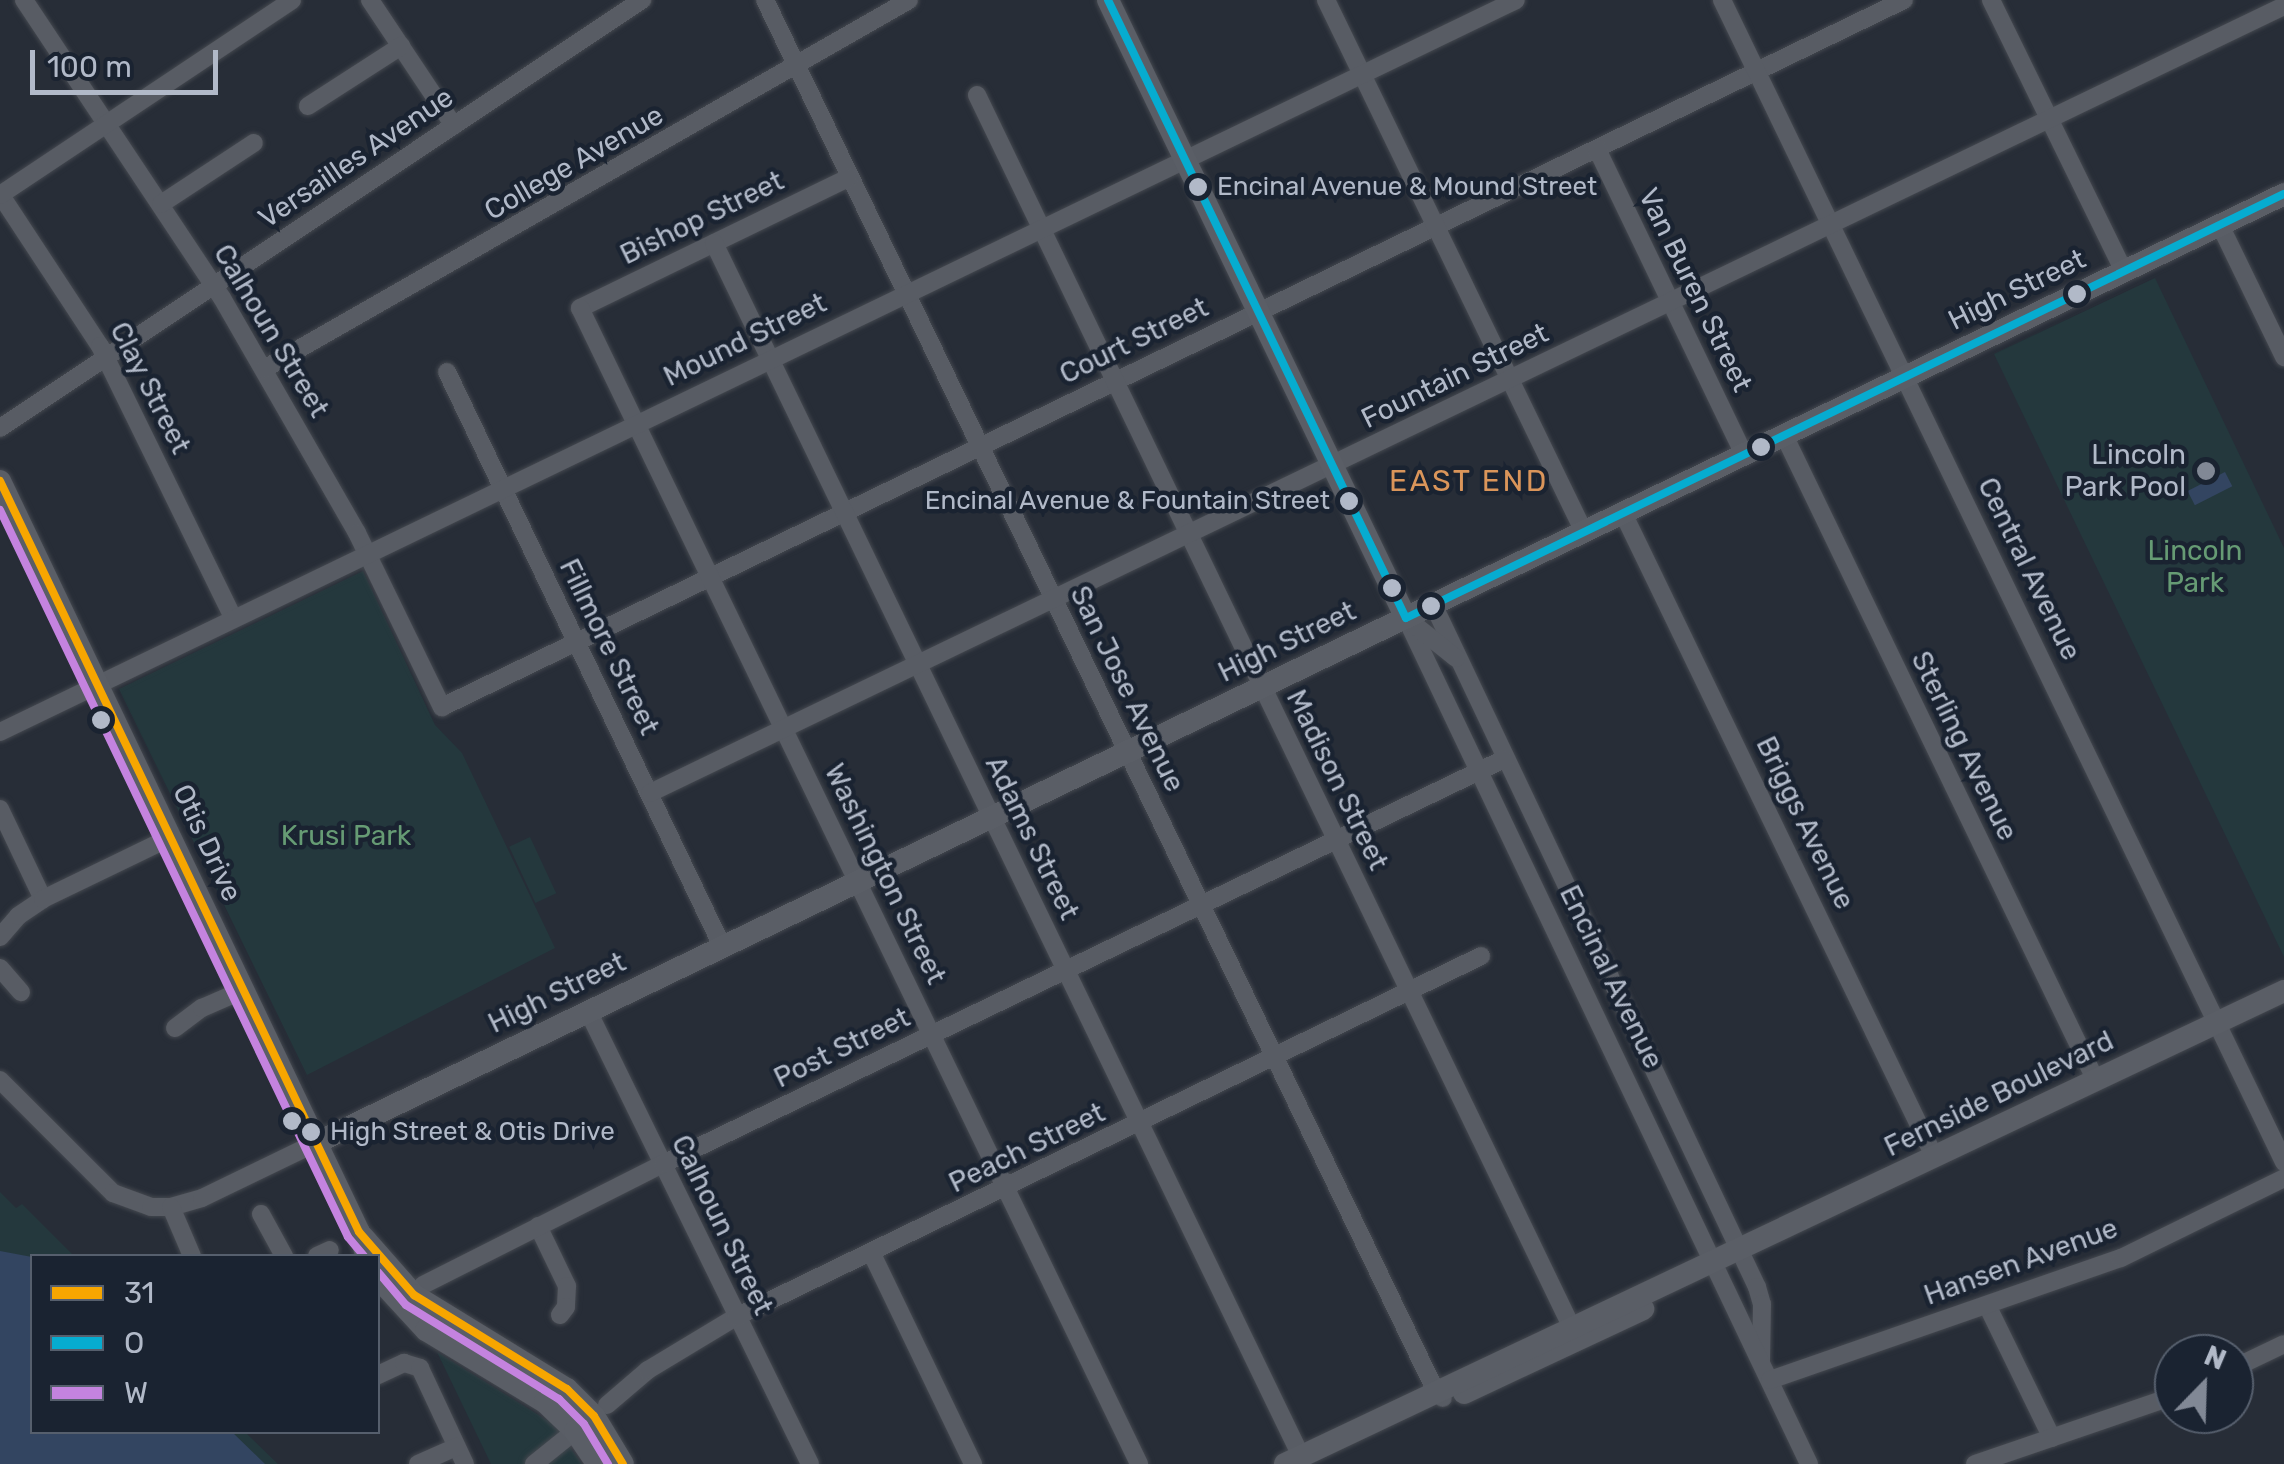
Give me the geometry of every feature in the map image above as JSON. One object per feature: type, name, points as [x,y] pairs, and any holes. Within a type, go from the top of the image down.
[{"type":"main road","name":"Encinal Avenue","points":[[1108,0],[1406,618]]},
{"type":"main road","name":"High Street","points":[[316,1143],[2284,194]]},
{"type":"main road","name":"Otis Drive","points":[[0,481],[359,1232],[365,1254]]},
{"type":"main road","name":"Fernside Boulevard","points":[[1440,1395],[1504,1376],[1740,1252],[2284,991]]},
{"type":"main road","name":"Otis Drive","points":[[359,1232],[378,1254]]},
{"type":"main road","name":"Otis Drive","points":[[380,1256],[414,1295],[568,1389],[594,1416],[624,1464]]},
{"type":"main road","name":"Fernside Boulevard","points":[[1298,1461],[1440,1395],[1571,1326],[1715,1265]]},
{"type":"main road","points":[[380,1280],[415,1322],[544,1402],[576,1431],[597,1464]]},
{"type":"main road","points":[[1504,1376],[1511,1364],[1540,1349],[1548,1337]]},
{"type":"street","name":"Calhoun Street","points":[[24,0],[162,204],[264,369],[367,553],[442,707]]},
{"type":"street","points":[[0,195],[292,0]]},
{"type":"street","points":[[370,0],[454,126]]},
{"type":"street","name":"Versailles Avenue","points":[[0,428],[642,0]]},
{"type":"street","name":"San Jose Avenue","points":[[765,0],[1440,1395]]},
{"type":"street","name":"College Avenue","points":[[264,369],[909,0]]},
{"type":"street","points":[[1326,0],[1584,532]]},
{"type":"street","name":"Mound Street","points":[[0,732],[1516,0]]},
{"type":"street","name":"Central Avenue","points":[[1722,0],[2284,1162]]},
{"type":"street","name":"Court Street","points":[[442,707],[1904,0]]},
{"type":"street","points":[[1991,0],[2124,272]]},
{"type":"street","name":"Fountain Street","points":[[650,793],[2284,6]]},
{"type":"street","points":[[308,106],[401,46]]},
{"type":"street","name":"Madison Street","points":[[977,94],[1571,1326]]},
{"type":"street","points":[[162,204],[254,143]]},
{"type":"street","name":"Van Buren Street","points":[[1597,149],[1744,454]]},
{"type":"street","name":"Bishop Street","points":[[580,308],[848,178]]},
{"type":"street","name":"Clay Street","points":[[0,195],[106,357],[232,618]]},
{"type":"street","points":[[2220,225],[2284,357]]},
{"type":"street","name":"Adams Street","points":[[714,243],[1140,1123],[1298,1461]]},
{"type":"street","name":"Washington Street","points":[[580,308],[1139,1464]]},
{"type":"street","name":"Fillmore Street","points":[[447,372],[722,946]]},
{"type":"street","name":"Sterling Avenue","points":[[1784,435],[2096,1081]]},
{"type":"street","name":"Briggs Avenue","points":[[1623,512],[1935,1158]]},
{"type":"street","name":"Encinal Avenue","points":[[1434,604],[1740,1252],[1762,1304],[1765,1371]]},
{"type":"street","name":"Encinal Avenue","points":[[1406,618],[1457,659]]},
{"type":"street","name":"Encinal Avenue","points":[[1406,618],[1809,1464]]},
{"type":"street","name":"Post Street","points":[[423,1285],[663,1164],[1504,759]]},
{"type":"street","points":[[0,809],[43,899]]},
{"type":"street","points":[[0,938],[18,916],[43,899],[171,837]]},
{"type":"street","points":[[1553,927],[1578,915]]},
{"type":"street","name":"Peach Street","points":[[607,1404],[648,1370],[736,1317],[1481,956]]},
{"type":"street","points":[[0,968],[22,992]]},
{"type":"street","points":[[175,1028],[202,1008],[243,990]]},
{"type":"street","name":"Calhoun Street","points":[[588,1012],[809,1463]]},
{"type":"street","points":[[0,1080],[114,1193],[132,1203],[171,1207],[202,1198],[316,1143]]},
{"type":"street","name":"Hansen Avenue","points":[[1765,1371],[1987,1305],[2121,1258],[2284,1178]]},
{"type":"street","points":[[171,1207],[191,1254]]},
{"type":"street","points":[[261,1214],[283,1254]]},
{"type":"street","points":[[538,1226],[566,1286],[568,1296],[560,1315]]},
{"type":"street","points":[[872,1254],[973,1464]]},
{"type":"street","points":[[1987,1305],[2052,1438]]},
{"type":"street","points":[[2254,1358],[2284,1344]]},
{"type":"street","points":[[380,1374],[404,1363],[420,1368],[460,1455],[418,1464]]},
{"type":"street","points":[[1975,1464],[2154,1403]]},
{"type":"street","points":[[534,1464],[576,1431]]},
{"type":"green space","name":"Lincoln Park","points":[[2155,278],[2284,548],[2284,957],[1994,354]]},
{"type":"green space","name":"Krusi Park","points":[[363,571],[435,725],[462,753],[555,948],[307,1075],[119,689]]},
{"type":"green space","points":[[530,837],[556,893],[535,903],[509,847]]},
{"type":"green space","points":[[0,1192],[16,1208],[22,1204],[72,1254],[30,1254],[30,1434],[247,1434],[278,1464],[0,1464]]},
{"type":"green space","points":[[437,1352],[553,1424],[582,1464],[491,1464]]},
{"type":"water","points":[[2225,472],[2232,486],[2195,505],[2188,491]]},
{"type":"water","points":[[0,1251],[30,1257],[30,1434],[234,1434],[265,1464],[0,1464]]},
{"type":"transit line","name":"O","points":[[1108,0],[1406,618]]},
{"type":"transit line","name":"O","points":[[1406,618],[2284,194]]},
{"type":"transit line","name":"31","points":[[0,481],[359,1232],[378,1254]]},
{"type":"transit line","name":"W","points":[[0,510],[348,1237],[362,1254]]},
{"type":"transit line","name":"31","points":[[380,1256],[414,1295],[567,1389],[594,1416],[623,1464]]},
{"type":"transit line","name":"W","points":[[380,1274],[406,1305],[559,1399],[584,1424],[608,1464]]},
{"type":"place","name":"Encinal Avenue & Mound Street","points":[[1198,187]]},
{"type":"place","name":"Lincoln Park Pool","points":[[2206,471]]},
{"type":"place","name":"Encinal Avenue & Fountain Street","points":[[1349,501]]},
{"type":"place","name":"High Street & Otis Drive","points":[[311,1132]]},
{"type":"district","name":"EAST END","points":[[1469,481]]}]
